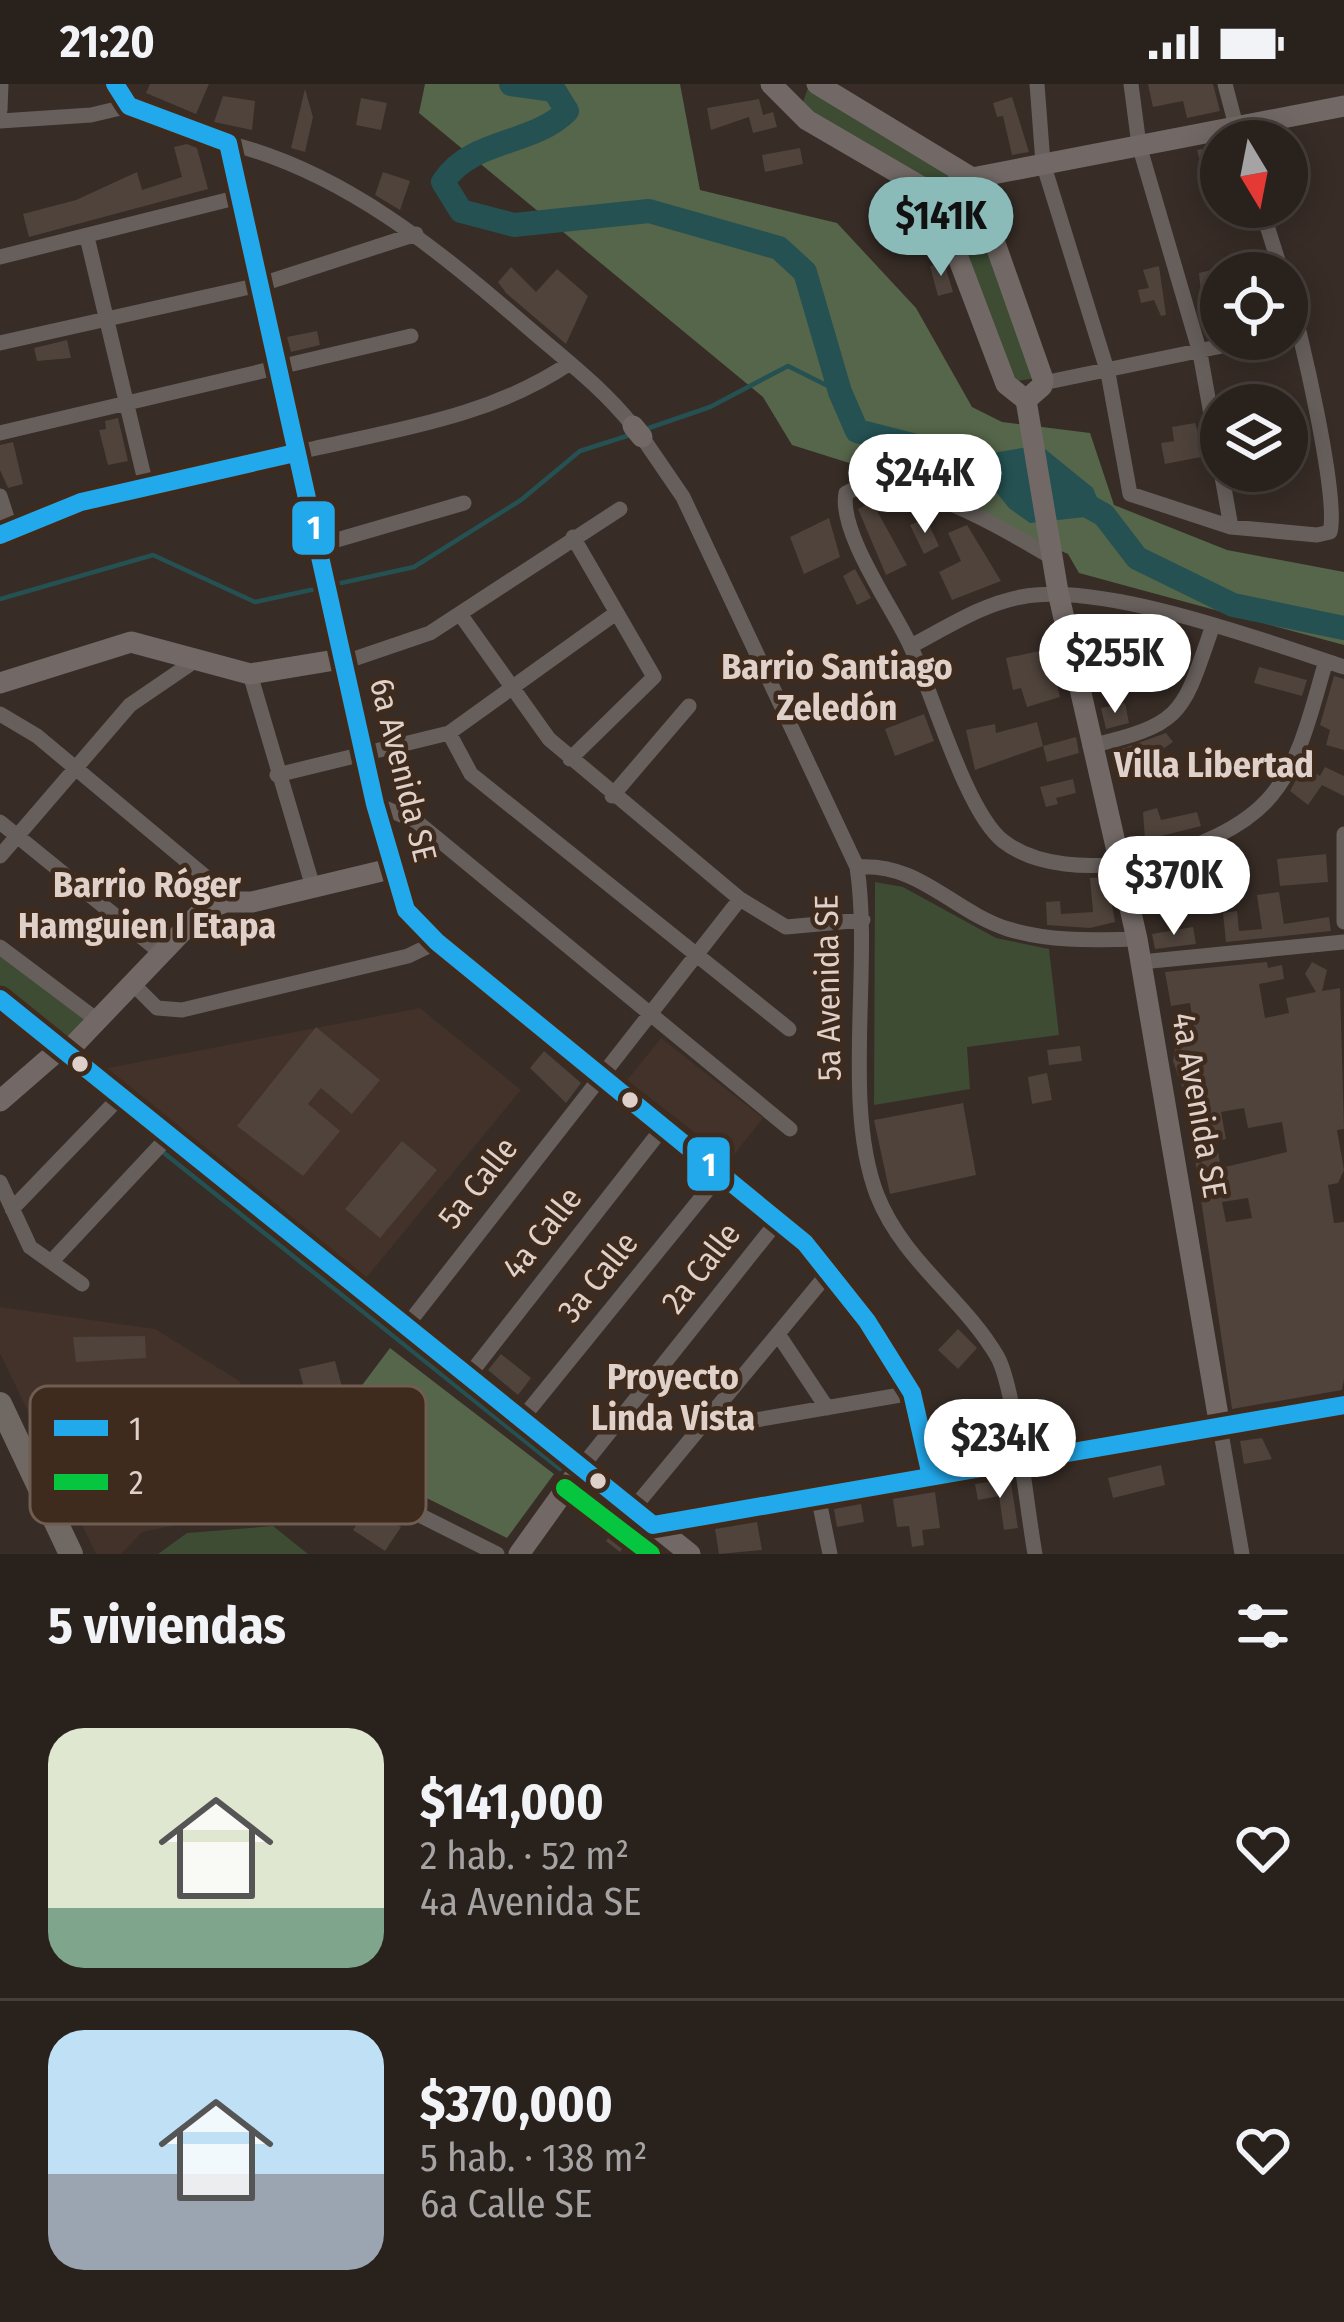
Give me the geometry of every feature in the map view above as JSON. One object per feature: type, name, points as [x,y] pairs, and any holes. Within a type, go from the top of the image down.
[{"type":"main road","points":[[0,1404],[30,1468]]},
{"type":"main road","points":[[56,1524],[70,1554]]},
{"type":"street","points":[[0,110],[2,84]]},
{"type":"street","points":[[115,84],[129,106]]},
{"type":"street","points":[[771,84],[791,108],[934,194],[1006,384],[1026,400],[1043,383],[1200,353],[1139,145],[1131,84]]},
{"type":"street","points":[[791,108],[806,84]]},
{"type":"street","points":[[818,84],[972,178],[1043,383]]},
{"type":"street","points":[[1037,84],[1043,164],[1108,373],[1130,494],[1231,527],[1317,536],[1330,532],[1336,485],[1302,360]]},
{"type":"street","points":[[1225,84],[1234,120]]},
{"type":"street","points":[[0,122],[91,116],[129,106],[228,143]]},
{"type":"street","points":[[1290,120],[1344,106]]},
{"type":"street","points":[[934,194],[972,178],[1139,145],[1200,138]]},
{"type":"street","name":"6a Avenida SE","points":[[228,143],[364,757],[406,910],[437,942],[780,1218],[829,1271],[912,1393],[931,1476]]},
{"type":"street","name":"5a Avenida SE","points":[[228,143],[298,165],[416,234],[570,363],[637,432],[683,497],[857,866],[863,920],[863,1126],[877,1194],[914,1258],[1000,1362],[1035,1554]]},
{"type":"street","points":[[0,257],[239,196]]},
{"type":"street","points":[[0,344],[259,285],[416,234]]},
{"type":"street","points":[[87,238],[146,484]]},
{"type":"street","points":[[0,433],[411,336]]},
{"type":"street","points":[[0,496],[6,533],[81,502],[146,484],[482,411],[528,392],[570,363]]},
{"type":"street","name":"4a Avenida SE","points":[[1026,400],[1058,592],[1139,951],[1242,1554]]},
{"type":"street","points":[[1053,558],[920,493],[880,482],[846,493],[847,517],[911,646],[970,791],[999,838],[1034,860],[1079,869],[1121,864],[1213,838],[1251,818],[1275,791],[1300,748],[1326,661]]},
{"type":"street","points":[[1225,492],[1231,527]]},
{"type":"street","points":[[316,546],[464,503]]},
{"type":"street","points":[[0,682],[131,642],[250,674],[392,650],[460,614],[620,509]]},
{"type":"street","points":[[570,759],[654,677],[573,537]]},
{"type":"street","points":[[911,646],[1003,602],[1058,592],[1129,603],[1344,667]]},
{"type":"street","points":[[277,775],[448,733],[616,613]]},
{"type":"street","points":[[460,614],[512,691],[570,759],[740,899],[786,928],[863,920]]},
{"type":"street","points":[[1090,746],[1174,717],[1186,702],[1213,628]]},
{"type":"street","points":[[0,856],[130,705],[193,662]]},
{"type":"street","points":[[250,674],[313,887]]},
{"type":"street","points":[[612,796],[689,706]]},
{"type":"street","points":[[0,714],[37,736],[207,878],[225,902]]},
{"type":"street","points":[[448,733],[471,774],[790,1030]]},
{"type":"street","points":[[375,803],[416,821],[790,1129]]},
{"type":"street","points":[[0,821],[160,952]]},
{"type":"street","points":[[1344,834],[1344,922]]},
{"type":"street","points":[[857,866],[886,864],[910,872],[1003,928],[1139,951],[1344,942]]},
{"type":"street","points":[[0,1101],[97,1020],[201,912],[225,902],[252,902],[394,868]]},
{"type":"street","name":"5a Calle","points":[[404,1329],[740,899]]},
{"type":"street","points":[[132,983],[157,1008],[182,1010],[408,956],[437,942]]},
{"type":"street","points":[[0,947],[97,1020]]},
{"type":"street","points":[[0,999],[404,1329],[690,1554]]},
{"type":"street","points":[[12,1209],[121,1096]]},
{"type":"street","name":"4a Calle","points":[[466,1378],[665,1126]]},
{"type":"street","points":[[51,1262],[170,1136]]},
{"type":"street","name":"3a Calle","points":[[520,1421],[723,1172]]},
{"type":"street","points":[[0,1182],[30,1247],[82,1284]]},
{"type":"street","name":"2a Calle","points":[[580,1469],[780,1218]]},
{"type":"street","points":[[632,1510],[829,1271]]},
{"type":"street","points":[[778,1334],[827,1408]]},
{"type":"street","points":[[717,1411],[749,1421],[912,1393]]},
{"type":"street","points":[[653,1525],[1344,1406]]},
{"type":"street","points":[[519,1554],[580,1469]]},
{"type":"street","points":[[818,1496],[830,1554]]},
{"type":"street","points":[[426,1518],[497,1554]]},
{"type":"shaded area","points":[[420,1008],[521,1090],[362,1283],[102,1069]]},
{"type":"shaded area","points":[[661,1038],[763,1118],[730,1160],[627,1080]]},
{"type":"shaded area","points":[[0,1307],[155,1329],[244,1386],[30,1386],[30,1416],[0,1353]]},
{"type":"shaded area","points":[[82,1524],[184,1524],[142,1532],[121,1554],[96,1554]]},
{"type":"green space","points":[[425,84],[680,84],[700,190],[837,223],[916,308],[972,407],[1002,422],[1090,433],[1114,505],[1227,550],[1344,572],[1344,645],[1079,573],[1068,554],[897,478],[792,445],[763,397],[419,113]]},
{"type":"green space","points":[[808,88],[958,176],[933,185],[801,107]]},
{"type":"green space","points":[[969,193],[1036,378],[1012,382],[948,200]]},
{"type":"green space","points":[[875,882],[903,887],[996,938],[1049,949],[1059,1035],[967,1047],[970,1089],[874,1105]]},
{"type":"green space","points":[[0,946],[94,1021],[67,1050],[0,994]]},
{"type":"green space","points":[[390,1348],[554,1474],[507,1538],[426,1498],[426,1386],[362,1386]]},
{"type":"green space","points":[[273,1526],[308,1554],[158,1554],[187,1533]]},
{"type":"water","points":[[1040,445],[1093,488],[1104,515],[1030,523],[992,487],[932,450],[986,454]]},
{"type":"building","points":[[150,84],[209,84],[196,114],[146,93]]},
{"type":"building","points":[[1148,84],[1213,84],[1220,111],[1187,118],[1183,101],[1153,107]]},
{"type":"building","points":[[305,89],[313,117],[305,152],[291,148]]},
{"type":"building","points":[[223,96],[255,101],[252,130],[214,122]]},
{"type":"building","points":[[1012,97],[1029,152],[1012,155],[1003,116],[997,117],[993,103]]},
{"type":"building","points":[[361,98],[387,103],[381,130],[356,125]]},
{"type":"building","points":[[759,99],[763,115],[773,112],[777,127],[753,133],[749,117],[711,130],[707,108]]},
{"type":"building","points":[[174,147],[197,148],[208,189],[29,237],[23,214],[76,200],[137,172],[142,190],[182,177]]},
{"type":"building","points":[[800,148],[803,164],[765,172],[762,155]]},
{"type":"building","points":[[383,172],[410,181],[400,210],[375,195]]},
{"type":"building","points":[[944,262],[953,292],[938,296],[930,266]]},
{"type":"building","points":[[1159,266],[1166,315],[1161,316],[1154,300],[1141,303],[1138,290],[1149,288],[1143,270]]},
{"type":"building","points":[[511,267],[536,292],[557,269],[588,296],[566,344],[498,282]]},
{"type":"building","points":[[317,331],[320,345],[291,352],[287,337]]},
{"type":"building","points":[[67,340],[71,358],[37,361],[34,348]]},
{"type":"building","points":[[118,418],[128,461],[108,465],[99,430],[106,429],[105,421]]},
{"type":"building","points":[[1195,423],[1200,457],[1165,464],[1161,443],[1174,441],[1172,427]]},
{"type":"building","points":[[13,442],[23,484],[8,488],[0,470],[0,445]]},
{"type":"building","points":[[872,502],[907,565],[886,575],[858,509]]},
{"type":"building","points":[[829,518],[840,557],[804,574],[790,537]]},
{"type":"building","points":[[926,518],[939,546],[924,554],[910,525]]},
{"type":"building","points":[[967,525],[1001,581],[952,600],[939,572],[961,561],[948,533]]},
{"type":"building","points":[[855,569],[871,598],[857,605],[843,576]]},
{"type":"building","points":[[1150,634],[1182,647],[1176,667],[1164,663],[1161,672],[1140,666]]},
{"type":"building","points":[[1049,649],[1060,697],[1027,707],[1021,688],[1013,690],[1006,658]]},
{"type":"building","points":[[1259,667],[1307,680],[1302,696],[1254,683]]},
{"type":"building","points":[[1334,676],[1344,679],[1344,750],[1326,745],[1330,730],[1320,725]]},
{"type":"building","points":[[1125,703],[1129,723],[1106,729],[1101,708]]},
{"type":"building","points":[[924,714],[934,741],[895,756],[885,729]]},
{"type":"building","points":[[1037,722],[1043,746],[975,770],[966,730],[995,724],[996,733]]},
{"type":"building","points":[[1166,733],[1173,742],[1163,749],[1112,761],[1110,753]]},
{"type":"building","points":[[1076,737],[1079,753],[1047,762],[1043,746]]},
{"type":"building","points":[[1304,765],[1320,776],[1325,767],[1344,776],[1344,796],[1322,785],[1308,805],[1290,791]]},
{"type":"building","points":[[1073,779],[1076,793],[1056,798],[1058,804],[1046,807],[1040,787]]},
{"type":"building","points":[[1157,808],[1161,820],[1197,812],[1201,826],[1145,840],[1143,812]]},
{"type":"building","points":[[1326,854],[1328,882],[1280,886],[1277,859]]},
{"type":"building","points":[[1107,877],[1115,922],[1090,928],[1047,925],[1046,902],[1060,901],[1061,914],[1093,912],[1090,878]]},
{"type":"building","points":[[1279,892],[1284,924],[1329,917],[1331,931],[1226,942],[1223,913],[1237,911],[1239,931],[1262,929],[1257,895]]},
{"type":"building","points":[[1193,927],[1196,944],[1155,949],[1152,934]]},
{"type":"building","points":[[1267,962],[1268,968],[1282,965],[1284,979],[1259,984],[1265,1018],[1289,1013],[1286,998],[1316,992],[1305,974],[1312,962],[1327,970],[1322,991],[1340,988],[1344,1129],[1337,1130],[1344,1170],[1338,1183],[1328,1185],[1334,1223],[1344,1222],[1342,1390],[1232,1409],[1186,1098],[1173,1061],[1177,1039],[1195,1036],[1190,1003],[1171,1006],[1165,972]],"holes":[[[1244,1108],[1248,1128],[1282,1122],[1287,1152],[1221,1168],[1216,1141],[1226,1139],[1221,1112]],[[1248,1198],[1252,1218],[1226,1222],[1222,1202]]]},
{"type":"building","points":[[316,1027],[380,1080],[352,1114],[321,1088],[308,1104],[340,1131],[303,1176],[237,1126]]},
{"type":"building","points":[[1080,1046],[1082,1061],[1049,1065],[1047,1050]]},
{"type":"building","points":[[544,1051],[581,1083],[566,1103],[530,1068]]},
{"type":"building","points":[[1047,1073],[1052,1100],[1032,1104],[1028,1077]]},
{"type":"building","points":[[963,1103],[976,1175],[890,1194],[874,1120]]},
{"type":"building","points":[[402,1141],[437,1170],[380,1238],[345,1209]]},
{"type":"building","points":[[958,1329],[977,1348],[958,1369],[938,1350]]},
{"type":"building","points":[[145,1336],[146,1358],[76,1362],[73,1337]]},
{"type":"building","points":[[501,1354],[531,1378],[518,1395],[488,1370]]},
{"type":"building","points":[[335,1361],[342,1386],[304,1386],[299,1369]]},
{"type":"building","points":[[995,1417],[1001,1449],[945,1459],[940,1438],[964,1433],[961,1420]]},
{"type":"building","points":[[1262,1438],[1272,1459],[1244,1464],[1240,1441]]},
{"type":"building","points":[[1161,1465],[1165,1485],[1113,1498],[1108,1478]]},
{"type":"building","points":[[996,1481],[997,1485],[1011,1483],[1018,1528],[1004,1530],[999,1496],[978,1500],[975,1484]]},
{"type":"building","points":[[935,1492],[940,1528],[922,1530],[924,1545],[912,1547],[909,1526],[897,1527],[893,1499]]},
{"type":"building","points":[[861,1504],[864,1522],[837,1527],[834,1509]]},
{"type":"building","points":[[622,1520],[636,1531],[620,1552],[606,1541]]},
{"type":"building","points":[[757,1522],[762,1550],[719,1554],[715,1529]]},
{"type":"building","points":[[357,1524],[401,1527],[385,1551],[353,1530]]},
{"type":"waterway","points":[[511,84],[554,90],[567,111],[537,131],[486,149],[455,168],[443,182],[461,211],[514,225],[649,211],[779,248],[805,272],[840,392],[857,431],[963,458]]},
{"type":"waterway","points":[[643,430],[710,407],[788,366],[840,392]]},
{"type":"waterway","points":[[332,585],[414,567],[521,500],[580,451],[633,434]]},
{"type":"waterway","points":[[1079,501],[1104,515],[1137,558],[1233,605],[1344,628]]},
{"type":"waterway","points":[[0,599],[153,555],[255,602],[320,588]]},
{"type":"waterway","points":[[164,1153],[560,1469]]},
{"type":"transit line","name":"1","points":[[115,84],[129,106],[228,143]]},
{"type":"transit line","name":"1","points":[[228,143],[375,804],[406,910],[437,942],[805,1243],[867,1321],[912,1393],[931,1476]]},
{"type":"transit line","name":"1","points":[[0,535],[81,502],[295,453]]},
{"type":"transit line","name":"1","points":[[0,999],[653,1525],[1344,1405]]},
{"type":"transit line","name":"2","points":[[565,1488],[651,1554]]},
{"type":"district","name":"Barrio Santiago Zeledón","points":[[837,688]]},
{"type":"district","name":"Villa Libertad","points":[[1214,765]]},
{"type":"district","name":"Barrio Róger Hamguien I Etapa","points":[[147,906]]},
{"type":"district","name":"Proyecto Linda Vista","points":[[673,1398]]}]
